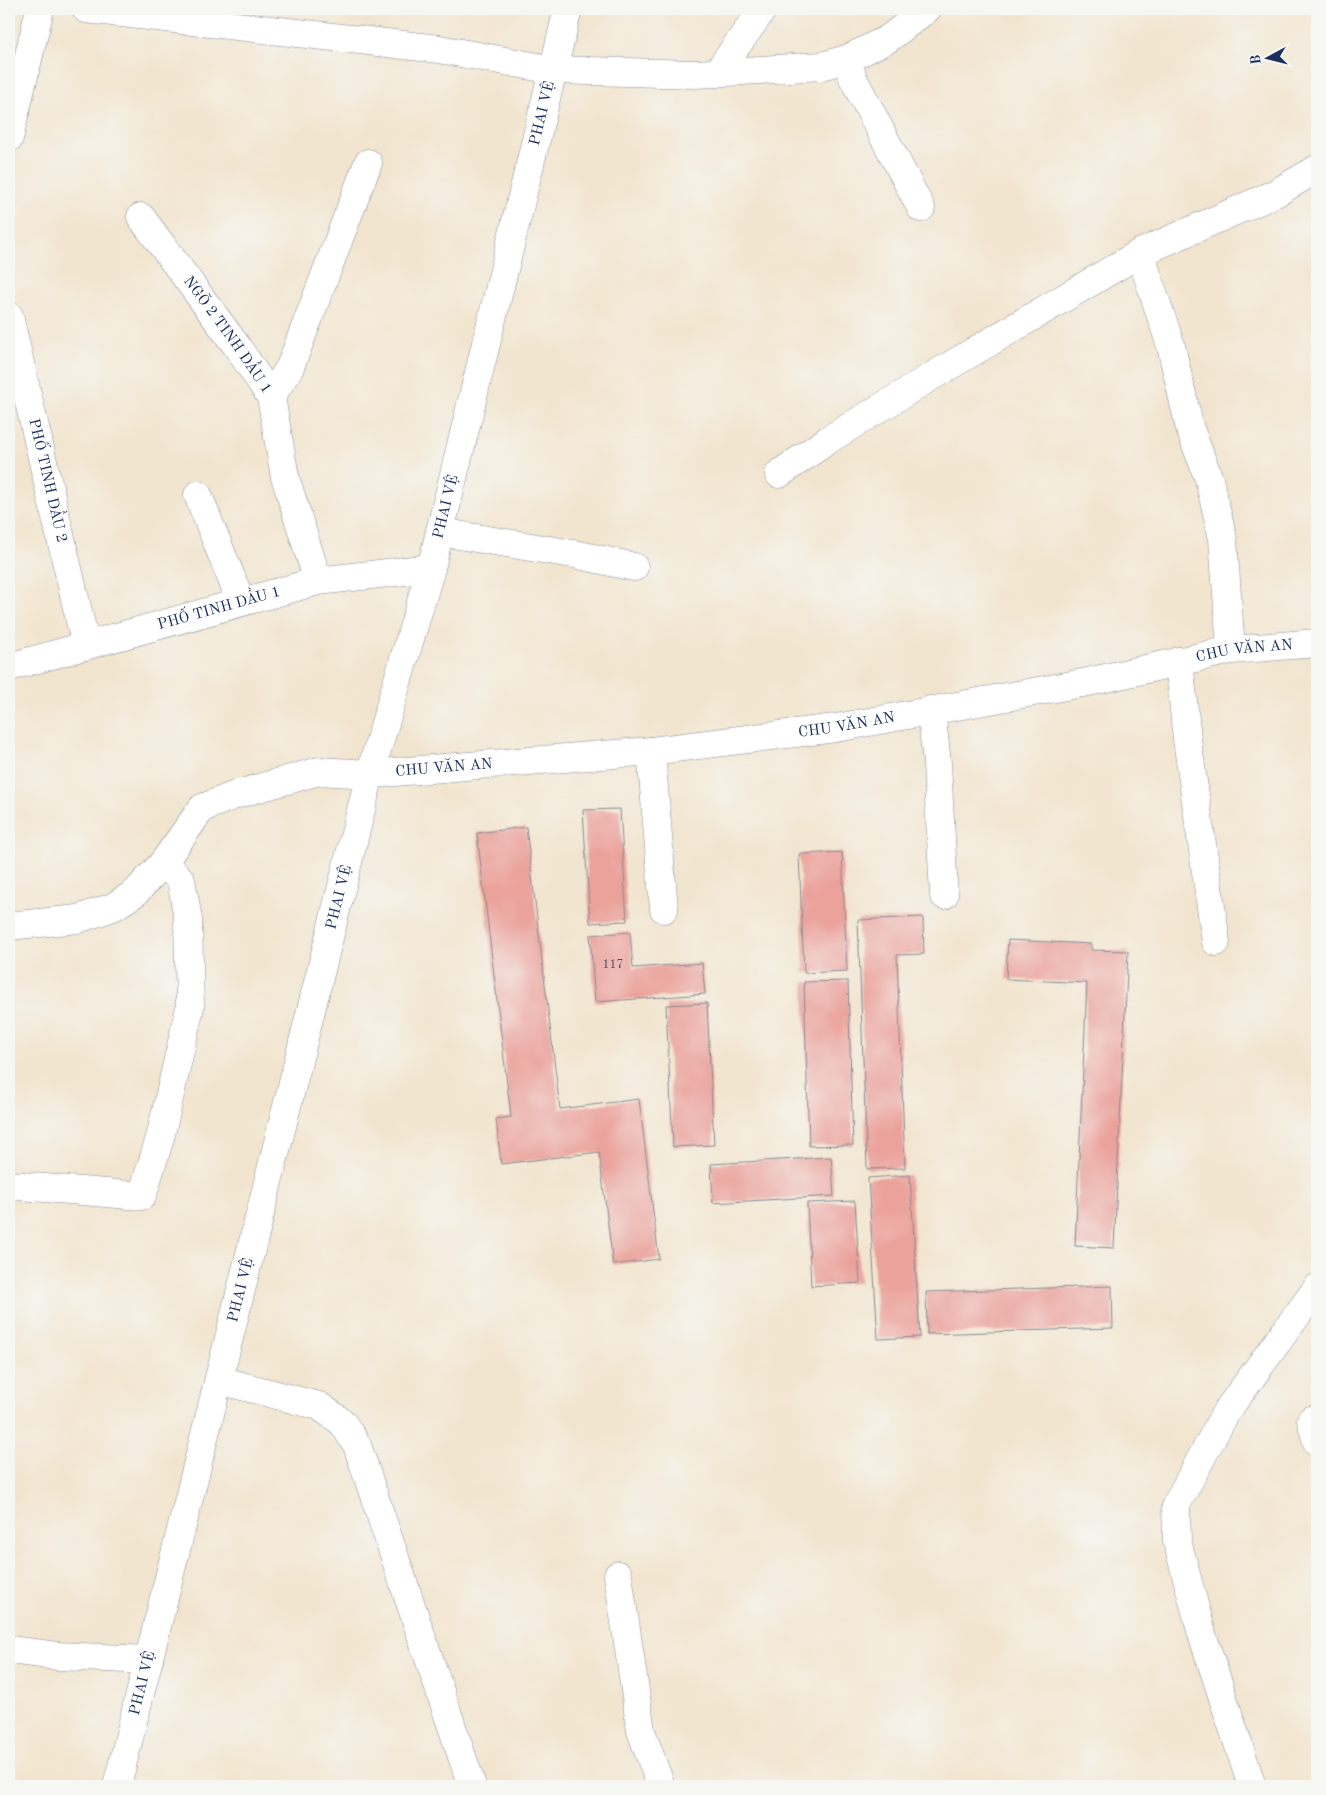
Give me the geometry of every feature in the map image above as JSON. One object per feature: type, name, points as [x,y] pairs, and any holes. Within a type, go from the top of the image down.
[{"type":"street","points":[[9,138],[40,9]]},
{"type":"street","points":[[86,9],[439,49],[554,70],[716,73],[821,66],[847,59],[888,39],[927,9]]},
{"type":"street","name":"PHAI VỆ","points":[[117,1786],[370,774],[431,568],[568,9]]},
{"type":"street","points":[[716,73],[764,9]]},
{"type":"street","points":[[847,59],[853,78],[921,208]]},
{"type":"street","points":[[271,397],[290,367],[368,163]]},
{"type":"street","points":[[780,474],[828,440],[1140,253],[1276,193],[1317,169]]},
{"type":"street","name":"NGÕ 2 TINH DẦU 1","points":[[141,217],[236,345],[271,397],[285,477],[318,580]]},
{"type":"street","points":[[1140,253],[1171,346],[1190,429],[1209,479],[1223,539],[1231,650]]},
{"type":"street","name":"PHỐ TINH DẦU 2","points":[[9,316],[86,646]]},
{"type":"street","points":[[198,495],[241,602]]},
{"type":"street","points":[[440,532],[579,555],[634,567]]},
{"type":"street","name":"PHỐ TINH DẦU 1","points":[[9,667],[318,580],[431,568]]},
{"type":"street","name":"CHU VĂN AN","points":[[9,926],[78,919],[113,907],[135,893],[163,863],[202,808],[238,794],[318,771],[370,774],[651,751],[836,728],[1088,682],[1231,650],[1317,643]]},
{"type":"street","points":[[1179,661],[1187,739],[1216,942]]},
{"type":"street","points":[[931,710],[938,763],[944,896]]},
{"type":"street","points":[[651,751],[664,910]]},
{"type":"street","points":[[9,1185],[142,1196],[160,1138],[190,1008],[188,918],[185,899],[181,880],[163,863]]},
{"type":"street","points":[[1252,1786],[1202,1634],[1177,1541],[1176,1505],[1226,1412],[1317,1288]]},
{"type":"street","points":[[219,1380],[319,1406],[342,1422],[357,1445],[472,1786]]},
{"type":"street","points":[[618,1575],[641,1730],[661,1786]]},
{"type":"street","points":[[9,1650],[58,1656],[149,1660]]},
{"type":"building","points":[[620,809],[627,921],[590,923],[583,810]]},
{"type":"building","points":[[526,827],[560,1109],[639,1099],[659,1259],[613,1265],[599,1152],[501,1164],[496,1119],[511,1117],[477,833]]},
{"type":"building","points":[[842,852],[847,971],[804,973],[799,854]]},
{"type":"building","points":[[923,917],[924,954],[897,955],[905,1168],[867,1169],[858,920]]},
{"type":"building","points":[[630,932],[633,968],[702,963],[705,994],[595,1002],[590,935]]},
{"type":"building","points":[[1008,940],[1091,944],[1091,950],[1128,951],[1114,1248],[1075,1246],[1087,983],[1006,979]]},
{"type":"building","points":[[848,981],[853,1145],[809,1146],[804,982]]},
{"type":"building","points":[[707,1003],[714,1145],[673,1147],[666,1005]]},
{"type":"building","points":[[831,1157],[834,1196],[713,1203],[711,1164]]},
{"type":"building","points":[[910,1175],[920,1337],[878,1339],[868,1178]]},
{"type":"building","points":[[855,1201],[860,1283],[811,1286],[807,1203]]},
{"type":"building","points":[[1112,1286],[1113,1328],[927,1334],[926,1292]]}]
